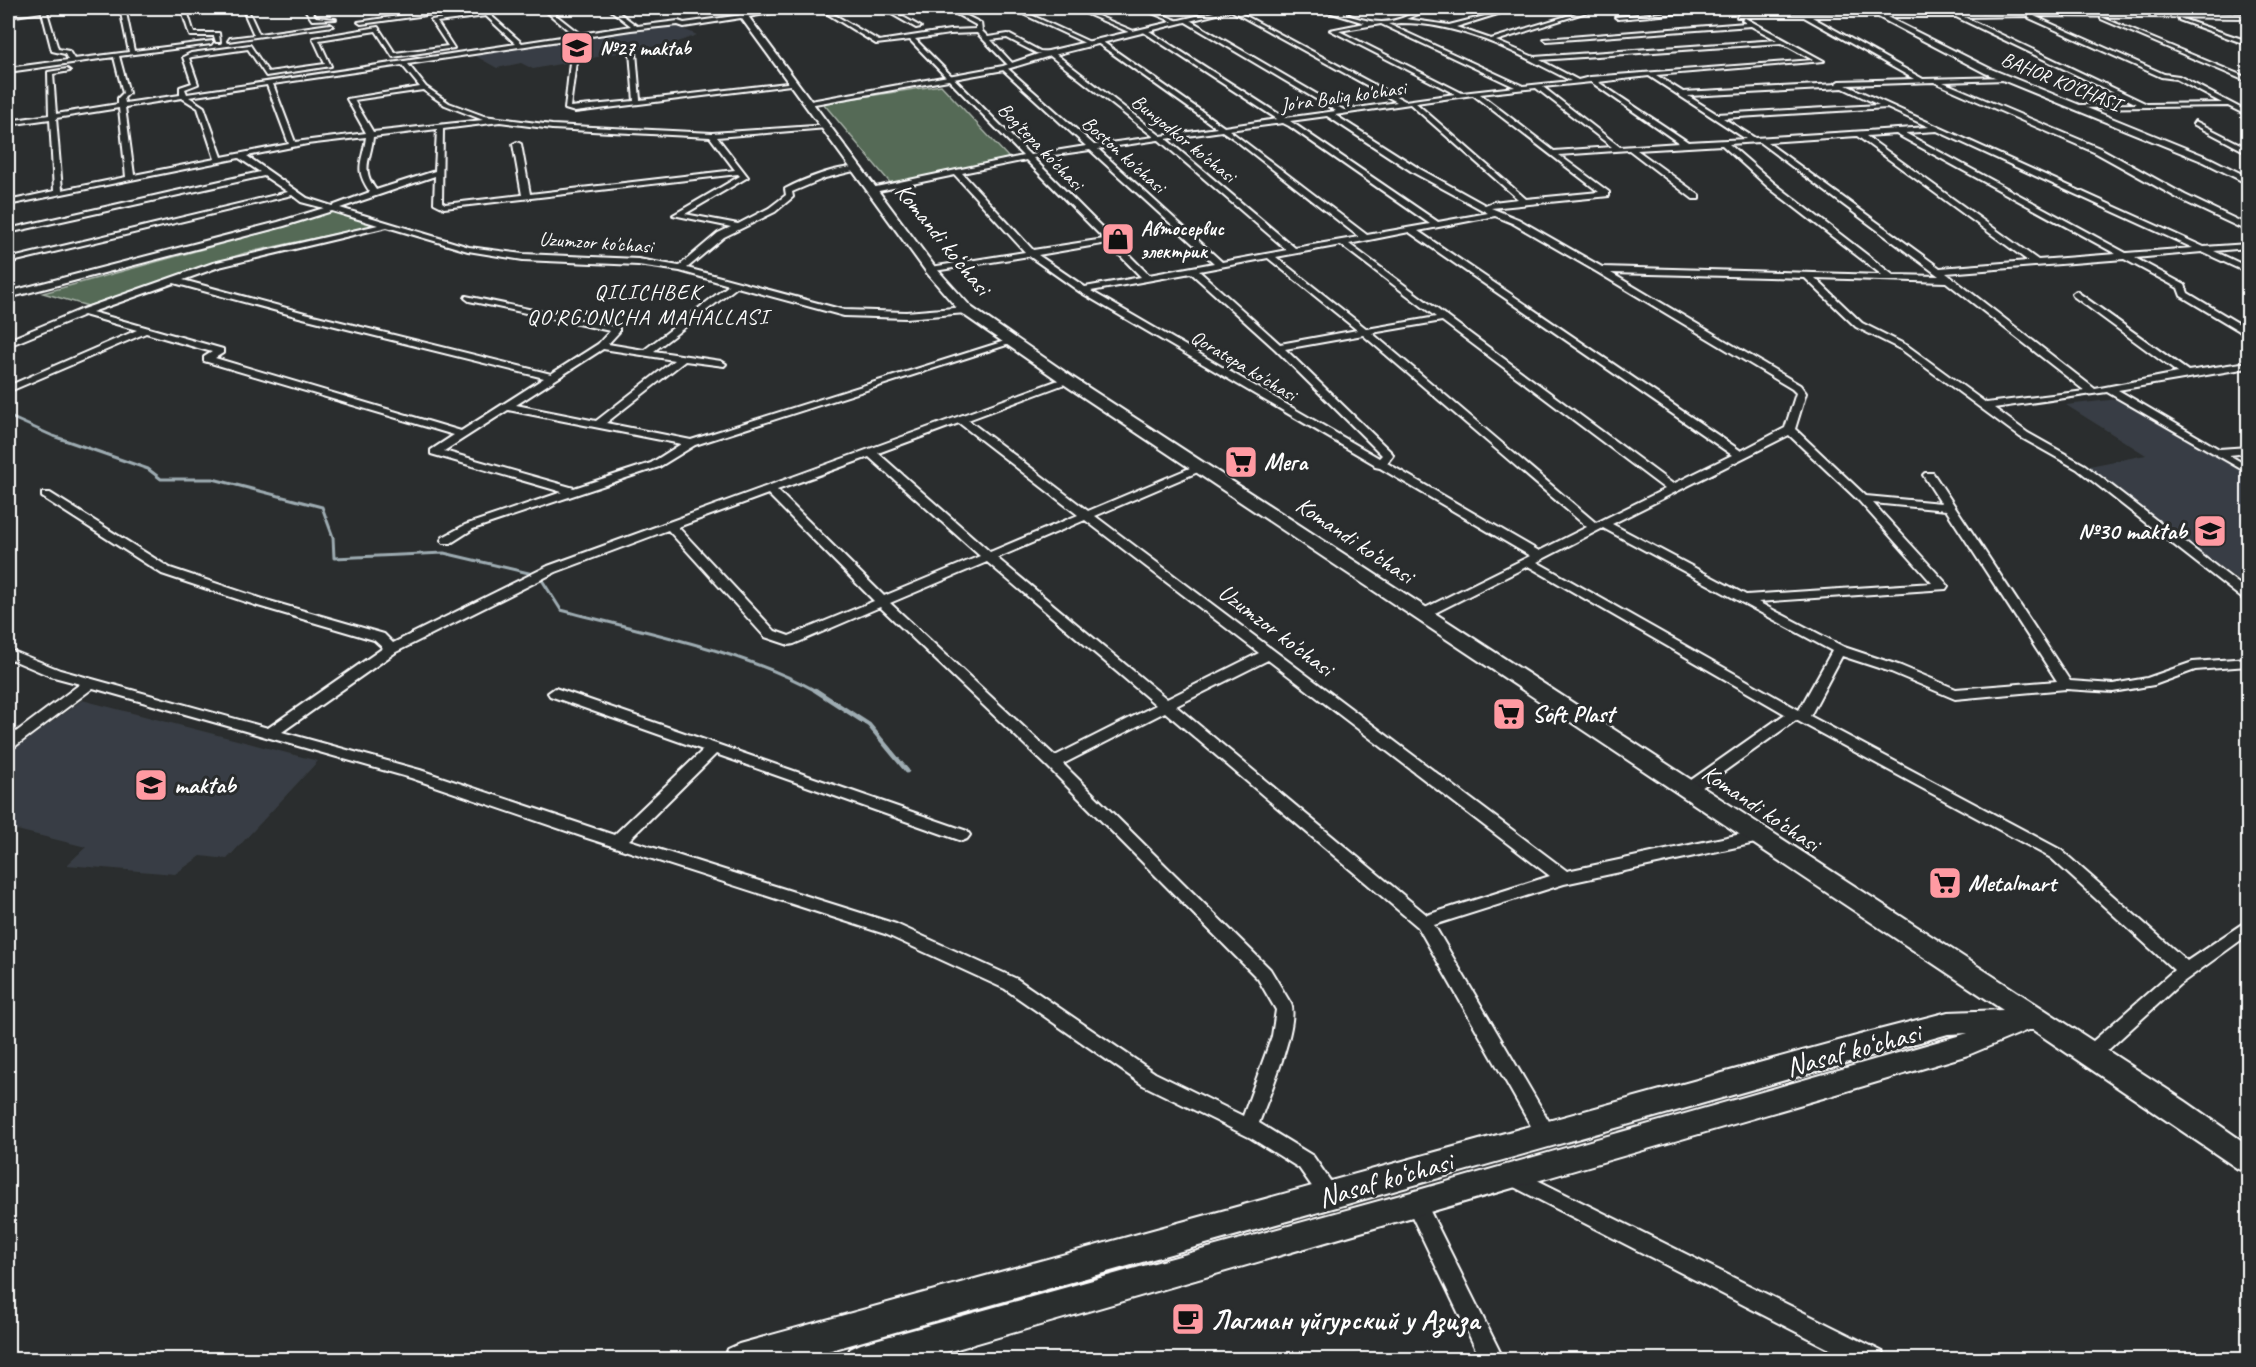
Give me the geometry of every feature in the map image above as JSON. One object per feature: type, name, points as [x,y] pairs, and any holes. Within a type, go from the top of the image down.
[{"type":"main road","name":"Komandi ko‘chasi","points":[[742,11],[931,270],[966,310],[1067,380],[2035,1019]]},
{"type":"main road","name":"Nasaf ko‘chasi","points":[[739,1359],[1948,1023],[2035,1019]]},
{"type":"main road","name":"Nasaf ko‘chasi","points":[[861,1359],[1515,1178],[1968,1044],[2035,1019]]},
{"type":"main road","points":[[2035,1019],[2248,1160]]},
{"type":"main road","points":[[1948,1023],[1968,1044]]},
{"type":"street","points":[[8,15],[66,8]]},
{"type":"street","points":[[122,8],[132,53]]},
{"type":"street","points":[[183,8],[192,35],[217,34],[218,41]]},
{"type":"street","points":[[244,8],[257,36]]},
{"type":"street","points":[[8,70],[338,25],[334,20],[314,19],[307,8]]},
{"type":"street","points":[[544,8],[579,36]]},
{"type":"street","points":[[610,8],[637,28]]},
{"type":"street","points":[[681,8],[692,11],[716,8]]},
{"type":"street","points":[[11,112],[9,122],[579,36],[678,23],[684,25],[742,11],[791,8]]},
{"type":"street","points":[[820,8],[878,43],[950,32],[978,31]]},
{"type":"street","points":[[884,8],[918,27]]},
{"type":"street","name":"Boston ko'chasi","points":[[948,8],[979,24],[978,31],[1007,66],[1221,265]]},
{"type":"street","points":[[1013,8],[1089,43]]},
{"type":"street","points":[[1076,8],[1133,32]]},
{"type":"street","points":[[1143,8],[1182,21],[1345,113]]},
{"type":"street","points":[[1209,8],[1220,12]]},
{"type":"street","points":[[809,102],[952,78],[1007,66],[1049,53],[1235,8],[1409,103],[1524,201]]},
{"type":"street","points":[[1317,8],[1378,24],[1521,87]]},
{"type":"street","points":[[1338,14],[1358,8]]},
{"type":"street","points":[[1397,21],[1432,8]]},
{"type":"street","points":[[1448,27],[1515,8]]},
{"type":"street","points":[[1489,41],[1597,8]]},
{"type":"street","points":[[1618,17],[1730,8],[1751,24],[1784,41]]},
{"type":"street","name":"BAHOR KO'CHASI","points":[[1864,8],[2005,78],[2207,160],[2248,181]]},
{"type":"street","points":[[1940,8],[2144,105]]},
{"type":"street","points":[[1998,8],[2012,15]]},
{"type":"street","points":[[2067,8],[2082,15]]},
{"type":"street","points":[[2121,8],[2135,14]]},
{"type":"street","points":[[2230,8],[2248,15]]},
{"type":"street","points":[[350,24],[451,9]]},
{"type":"street","points":[[44,10],[55,51],[68,52],[78,69],[50,73],[55,116],[58,192]]},
{"type":"street","points":[[442,11],[449,18]]},
{"type":"street","points":[[2096,14],[2248,80]]},
{"type":"street","points":[[355,15],[361,22]]},
{"type":"street","points":[[219,159],[201,107],[184,97],[182,88],[195,84],[186,57],[250,47],[266,74],[329,65],[315,39],[334,34],[378,29],[393,55],[412,53],[452,47],[433,21],[490,15],[521,45]]},
{"type":"street","points":[[1805,15],[1923,81]]},
{"type":"street","points":[[2027,15],[2163,76],[2176,77],[2248,114]]},
{"type":"street","points":[[2171,15],[2248,43]]},
{"type":"street","points":[[1739,16],[2248,15]]},
{"type":"street","points":[[1462,95],[1333,30],[1397,21],[1448,27],[1489,41],[1576,81]]},
{"type":"street","points":[[1547,39],[1751,24]]},
{"type":"street","points":[[328,27],[334,34]]},
{"type":"street","points":[[1144,30],[1286,122],[1437,225]]},
{"type":"street","name":"Bunyodkor ko'chasi","points":[[986,39],[1008,36],[1038,52],[1049,53],[1161,139],[1294,252]]},
{"type":"street","name":"Bog'tepa ko'chasi","points":[[911,38],[1147,278]]},
{"type":"street","points":[[1098,41],[1225,130],[1367,239]]},
{"type":"street","points":[[1530,60],[1784,41]]},
{"type":"street","name":"Jo'ra Baliq ko'chasi","points":[[874,190],[1028,157],[1286,122],[1474,93],[1590,79],[1821,62],[1784,41]]},
{"type":"street","points":[[206,43],[210,52]]},
{"type":"street","points":[[633,52],[637,102]]},
{"type":"street","points":[[412,53],[421,61]]},
{"type":"street","points":[[116,55],[126,93],[121,98],[129,177]]},
{"type":"street","points":[[573,62],[567,108],[575,110],[795,84]]},
{"type":"street","points":[[405,64],[424,88],[447,104],[467,113],[501,120],[552,127],[712,135],[827,126]]},
{"type":"street","points":[[298,69],[303,79]]},
{"type":"street","points":[[1650,74],[1756,140],[1949,279],[2093,392]]},
{"type":"street","points":[[2005,78],[1839,83],[2248,270]]},
{"type":"street","points":[[1590,79],[1686,144]]},
{"type":"street","points":[[1936,81],[2099,151],[2182,197],[2248,228]]},
{"type":"street","points":[[270,84],[292,145]]},
{"type":"street","points":[[1536,85],[1619,149]]},
{"type":"street","points":[[1682,94],[1844,86]]},
{"type":"street","points":[[374,193],[363,179],[362,171],[370,130],[358,116],[350,99],[424,88]]},
{"type":"street","points":[[1474,93],[1606,194],[1493,204],[1485,208]]},
{"type":"street","points":[[2078,107],[2231,105]]},
{"type":"street","points":[[1717,116],[1890,106]]},
{"type":"street","points":[[1330,115],[1417,171],[1496,214],[1515,220],[1796,387],[1801,393],[1790,430],[1423,614]]},
{"type":"street","points":[[8,203],[292,145],[501,120]]},
{"type":"street","points":[[2195,123],[2248,152]]},
{"type":"street","points":[[440,128],[438,203],[444,206],[740,172]]},
{"type":"street","points":[[1552,153],[1941,129]]},
{"type":"street","points":[[1898,132],[2182,287],[2184,294],[2248,333]]},
{"type":"street","points":[[1859,134],[2036,263]]},
{"type":"street","points":[[712,135],[744,177],[677,215],[738,226]]},
{"type":"street","points":[[1723,142],[1771,185],[1890,277]]},
{"type":"street","points":[[517,144],[526,195]]},
{"type":"street","points":[[1630,148],[1696,197]]},
{"type":"street","name":"Uzumzor ko'chasi","points":[[240,155],[304,200],[468,249],[503,255],[638,262],[681,269],[844,313],[906,315],[966,310]]},
{"type":"street","points":[[681,269],[721,235],[772,210],[790,195],[788,191],[806,181],[832,172],[858,169]]},
{"type":"street","points":[[8,231],[266,173]]},
{"type":"street","points":[[8,295],[281,224],[334,208],[389,186],[438,173]]},
{"type":"street","name":"Qoratepa ko'chasi","points":[[957,173],[1032,254],[1083,290],[1798,716],[2056,854],[2186,971]]},
{"type":"street","points":[[8,261],[293,193]]},
{"type":"street","points":[[1083,290],[1496,214]]},
{"type":"street","points":[[8,343],[84,312],[216,265],[388,224]]},
{"type":"street","points":[[1411,230],[1740,455]]},
{"type":"street","points":[[931,270],[1111,240]]},
{"type":"street","points":[[1343,243],[1671,488]]},
{"type":"street","points":[[1938,271],[2248,246]]},
{"type":"street","points":[[1270,256],[1599,526],[1839,650],[1896,669],[1955,694],[2066,685],[2113,688],[2149,682],[2193,666],[2248,662]]},
{"type":"street","points":[[1193,270],[1278,347],[1388,455],[1379,465]]},
{"type":"street","points":[[1600,270],[1949,279]]},
{"type":"street","points":[[1807,274],[1859,325],[1905,348],[2024,435],[2081,467],[2248,597]]},
{"type":"street","points":[[174,280],[302,315],[552,377]]},
{"type":"street","points":[[647,352],[736,283]]},
{"type":"street","points":[[2076,294],[2186,374]]},
{"type":"street","points":[[469,298],[616,330],[601,346],[435,452],[574,492]]},
{"type":"street","points":[[84,312],[220,351],[207,359],[461,435]]},
{"type":"street","points":[[1278,347],[1443,318]]},
{"type":"street","points":[[8,389],[145,330]]},
{"type":"street","points":[[447,540],[468,527],[655,465],[691,443],[1011,342]]},
{"type":"street","points":[[601,346],[721,364]]},
{"type":"street","points":[[597,425],[682,358]]},
{"type":"street","points":[[1984,406],[2093,392],[2248,365]]},
{"type":"street","points":[[270,733],[391,649],[552,569],[1067,380]]},
{"type":"street","points":[[2109,389],[2248,470]]},
{"type":"street","points":[[506,406],[691,443]]},
{"type":"street","name":"Uzumzor ko'chasi","points":[[960,419],[1564,878]]},
{"type":"street","points":[[1744,599],[1942,586],[1863,499],[1790,430]]},
{"type":"street","points":[[2219,452],[2248,450]]},
{"type":"street","points":[[871,453],[989,557],[1424,922],[1546,1134]]},
{"type":"street","points":[[671,526],[770,634],[789,641],[1090,516],[1201,467]]},
{"type":"street","points":[[1929,475],[2066,685]]},
{"type":"street","points":[[770,489],[881,601],[1053,763],[1264,974],[1285,1009],[1281,1036],[1248,1128]]},
{"type":"street","points":[[46,495],[166,571],[261,603],[380,637],[391,649]]},
{"type":"street","points":[[1863,499],[1950,507]]},
{"type":"street","points":[[1689,789],[1798,716],[1839,650]]},
{"type":"street","points":[[8,653],[55,673],[415,774],[617,842],[890,929],[1011,984],[1149,1079],[1248,1128],[1306,1162],[1330,1195]]},
{"type":"street","points":[[1053,763],[1270,653]]},
{"type":"street","points":[[8,745],[91,683]]},
{"type":"street","points":[[555,693],[712,750],[962,835]]},
{"type":"street","points":[[617,842],[712,750]]},
{"type":"street","points":[[1424,922],[1564,878],[1760,836]]},
{"type":"street","points":[[2090,1055],[2186,971],[2248,927]]},
{"type":"street","points":[[1515,1178],[1796,1322],[1875,1359]]},
{"type":"street","points":[[1416,1204],[1493,1359]]},
{"type":"shaded area","name":"№27 maktab","points":[[672,24],[697,35],[678,42],[533,69],[521,63],[497,68],[472,54]]},
{"type":"shaded area","name":"№30 maktab","points":[[2118,399],[2248,475],[2248,587],[2084,467],[2146,455],[2066,405]]},
{"type":"shaded area","name":"maktab","points":[[82,700],[318,761],[227,859],[201,856],[175,874],[67,865],[86,847],[17,830],[8,836],[8,754]]},
{"type":"green space","points":[[941,85],[1009,158],[892,185],[823,103]]},
{"type":"green space","points":[[331,210],[377,225],[245,253],[88,306],[43,293],[301,222]]},
{"type":"waterway","points":[[8,416],[53,436],[148,469],[161,479],[213,479],[322,507],[333,537],[334,558],[444,553],[533,574]]},
{"type":"waterway","points":[[542,580],[561,610],[725,653],[757,664],[818,692]]},
{"type":"waterway","points":[[815,690],[869,725],[907,771]]},
{"type":"place","name":"№27 maktab","points":[[577,48]]},
{"type":"place","name":"Автосервис электрик","points":[[1118,239]]},
{"type":"place","name":"Мега","points":[[1241,462]]},
{"type":"place","name":"№30 maktab","points":[[2210,531]]},
{"type":"place","name":"Soft Plast","points":[[1509,714]]},
{"type":"place","name":"maktab","points":[[151,785]]},
{"type":"place","name":"Metalmart","points":[[1945,883]]},
{"type":"place","name":"Лагман уйгурский у Азиза","points":[[1188,1319]]},
{"type":"district","name":"QILICHBEK QO'RG'ONCHA MAHALLASI","points":[[648,304]]}]
